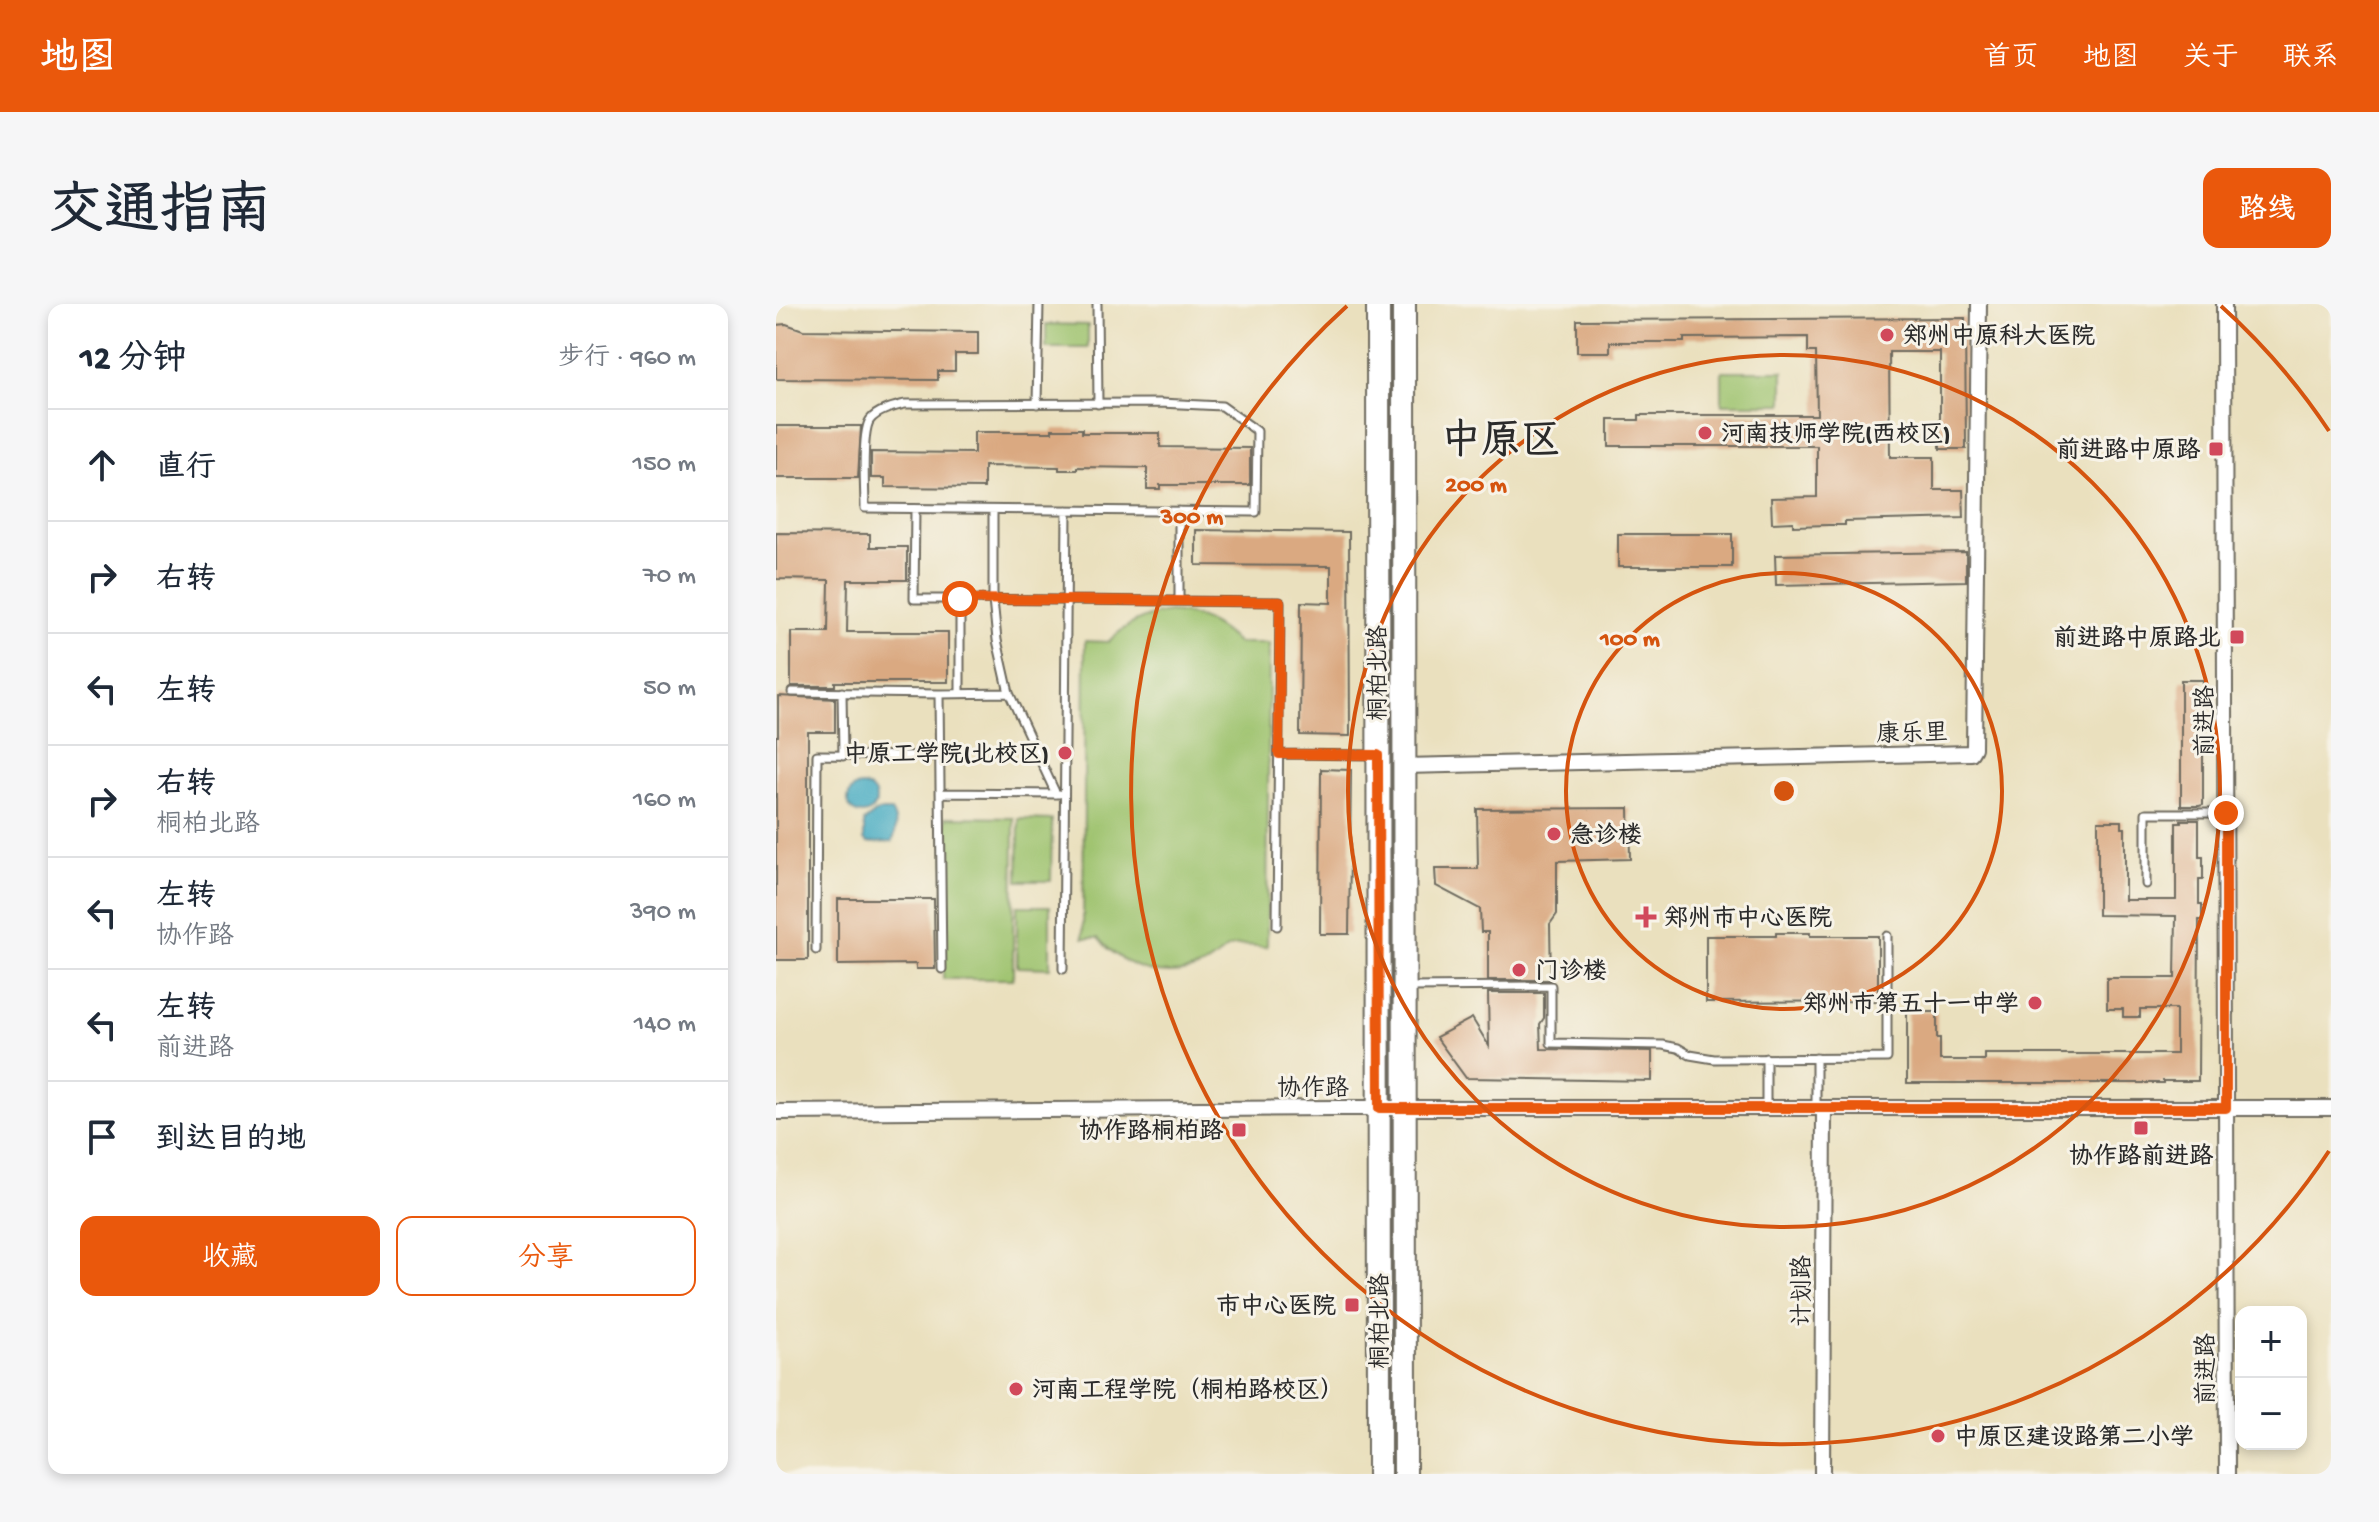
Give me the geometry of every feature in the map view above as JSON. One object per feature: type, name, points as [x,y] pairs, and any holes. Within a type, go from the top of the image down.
[{"type":"main road","name":"桐柏北路","points":[[1378,304],[1379,1474]]},
{"type":"main road","name":"桐柏北路","points":[[1404,304],[1405,1474]]},
{"type":"street","name":"康乐里","points":[[1404,766],[1971,753],[1974,748],[1979,304]]},
{"type":"street","name":"前进路","points":[[2224,304],[2227,1474]]},
{"type":"street","name":"协作路","points":[[776,1112],[1379,1108],[2331,1108]]},
{"type":"street","name":"计划路","points":[[1820,1108],[1822,1474]]},
{"type":"lane","points":[[1037,404],[1039,304]]},
{"type":"lane","points":[[1097,304],[1098,404]]},
{"type":"lane","points":[[905,404],[1098,404],[1222,406],[1257,431],[1256,512],[865,508],[865,439],[871,418],[883,411],[905,404]]},
{"type":"lane","points":[[915,509],[914,599],[1280,602],[1277,926]]},
{"type":"lane","points":[[993,510],[993,600],[997,640],[1009,693],[1060,794]]},
{"type":"lane","points":[[1063,969],[1060,794],[1067,510]]},
{"type":"lane","points":[[1179,511],[1179,601]]},
{"type":"lane","points":[[960,599],[960,693]]},
{"type":"lane","points":[[792,692],[1009,693]]},
{"type":"lane","points":[[842,692],[843,756]]},
{"type":"lane","points":[[939,694],[942,969]]},
{"type":"lane","points":[[1279,754],[1378,755]]},
{"type":"lane","points":[[816,950],[817,755],[939,756]]},
{"type":"lane","points":[[940,793],[1060,794]]},
{"type":"lane","points":[[2146,884],[2146,813],[2226,813]]},
{"type":"lane","points":[[1404,987],[1551,986],[1551,1043],[1663,1045],[1690,1055],[1714,1059],[1887,1058],[1887,936]]},
{"type":"lane","points":[[1766,1058],[1766,1108]]},
{"type":"lane","points":[[1816,1058],[1820,1108]]},
{"type":"green space","points":[[1046,324],[1088,325],[1088,348],[1046,348]]},
{"type":"green space","points":[[1722,371],[1783,371],[1783,404],[1722,404]]},
{"type":"green space","points":[[1170,612],[1206,621],[1237,643],[1269,643],[1267,947],[1234,946],[1205,965],[1175,973],[1161,973],[1120,958],[1098,938],[1083,938],[1085,641],[1108,642],[1136,621]]},
{"type":"green space","points":[[946,817],[1014,818],[1013,979],[943,979]]},
{"type":"green space","points":[[1019,819],[1052,820],[1051,881],[1018,881]]},
{"type":"green space","points":[[1017,906],[1050,906],[1050,968],[1017,967]]},
{"type":"water","points":[[862,786],[872,790],[876,800],[872,810],[862,814],[852,810],[848,800],[852,790]]},
{"type":"water","points":[[878,811],[891,811],[893,815],[896,826],[892,842],[868,843],[864,840],[864,822]]},
{"type":"building","points":[[1965,318],[1966,449],[1940,449],[1940,352],[1889,352],[1890,457],[1934,457],[1934,490],[1963,490],[1964,518],[1845,521],[1845,525],[1793,526],[1793,522],[1772,523],[1771,498],[1817,497],[1817,446],[1609,446],[1609,420],[1639,420],[1639,415],[1817,415],[1816,352],[1808,352],[1808,337],[1610,342],[1610,352],[1577,352],[1577,320]]},
{"type":"building","points":[[786,324],[803,330],[978,332],[978,354],[955,354],[955,371],[938,371],[938,380],[776,379],[776,325]]},
{"type":"building","points":[[776,426],[861,426],[858,478],[776,478]]},
{"type":"building","points":[[1052,429],[1082,429],[1082,433],[1160,433],[1160,447],[1250,448],[1250,485],[1160,485],[1160,489],[1147,489],[1147,468],[1077,467],[1077,470],[1059,470],[1059,467],[984,466],[984,488],[885,487],[885,478],[871,478],[871,452],[974,453],[974,432],[1052,432]]},
{"type":"building","points":[[1196,530],[1349,532],[1350,736],[1300,735],[1301,602],[1331,603],[1331,566],[1196,565]]},
{"type":"building","points":[[776,533],[870,534],[870,547],[907,547],[907,580],[848,580],[847,632],[948,632],[948,682],[835,682],[835,686],[791,686],[791,632],[828,632],[829,580],[776,579]]},
{"type":"building","points":[[1618,534],[1732,534],[1732,567],[1618,567]]},
{"type":"building","points":[[1966,552],[1966,581],[1776,585],[1775,555]]},
{"type":"building","points":[[2181,680],[2203,680],[2203,805],[2199,806],[2181,806]]},
{"type":"building","points":[[778,696],[835,699],[835,732],[808,732],[808,960],[776,960]]},
{"type":"building","points":[[1321,769],[1351,770],[1349,934],[1320,934]]},
{"type":"building","points":[[1629,808],[1630,859],[1557,861],[1557,914],[1550,924],[1551,980],[1488,980],[1488,932],[1481,932],[1480,909],[1436,886],[1435,869],[1478,869],[1477,809]]},
{"type":"building","points":[[2181,820],[2199,820],[2199,857],[2203,857],[2203,879],[2199,879],[2202,920],[2199,920],[2198,1081],[1907,1083],[1907,1012],[1937,1012],[1940,1060],[1985,1060],[1985,1054],[2176,1054],[2176,1009],[2140,1009],[2140,1017],[2123,1017],[2123,1009],[2107,1009],[2107,978],[2175,978],[2176,916],[2098,915],[2098,821],[2122,821],[2122,828],[2125,828],[2125,900],[2176,900],[2176,823],[2181,823]]},
{"type":"building","points":[[838,899],[934,899],[935,969],[916,969],[916,964],[838,965]]},
{"type":"building","points":[[1776,933],[1878,936],[1878,1001],[1706,1002],[1706,936],[1776,936]]},
{"type":"building","points":[[1488,993],[1544,993],[1541,1049],[1652,1051],[1652,1081],[1466,1078],[1436,1037],[1472,1018],[1489,1046]]},
{"type":"place","name":"郑州中原科大医院","points":[[1887,335]]},
{"type":"place","name":"河南技师学院(西校区)","points":[[1705,433]]},
{"type":"place","name":"前进路中原路","points":[[2216,449]]},
{"type":"place","name":"前进路中原路北","points":[[2237,637]]},
{"type":"place","name":"中原工学院(北校区)","points":[[1065,753]]},
{"type":"place","name":"急诊楼","points":[[1554,834]]},
{"type":"place","name":"郑州市中心医院","points":[[1646,917]]},
{"type":"place","name":"门诊楼","points":[[1519,970]]},
{"type":"place","name":"郑州市第五十一中学","points":[[2035,1003]]},
{"type":"place","name":"协作路前进路","points":[[2141,1128]]},
{"type":"place","name":"协作路桐柏路","points":[[1239,1130]]},
{"type":"place","name":"市中心医院","points":[[1352,1305]]},
{"type":"place","name":"河南工程学院（桐柏路校区）","points":[[1016,1389]]},
{"type":"place","name":"中原区建设路第二小学","points":[[1938,1436]]},
{"type":"district","name":"中原区","points":[[1501,438]]},
{"type":"route","points":[[960,599],[1280,602],[1279,754],[1378,755],[1379,1108],[2226,1108],[2226,813]]}]
